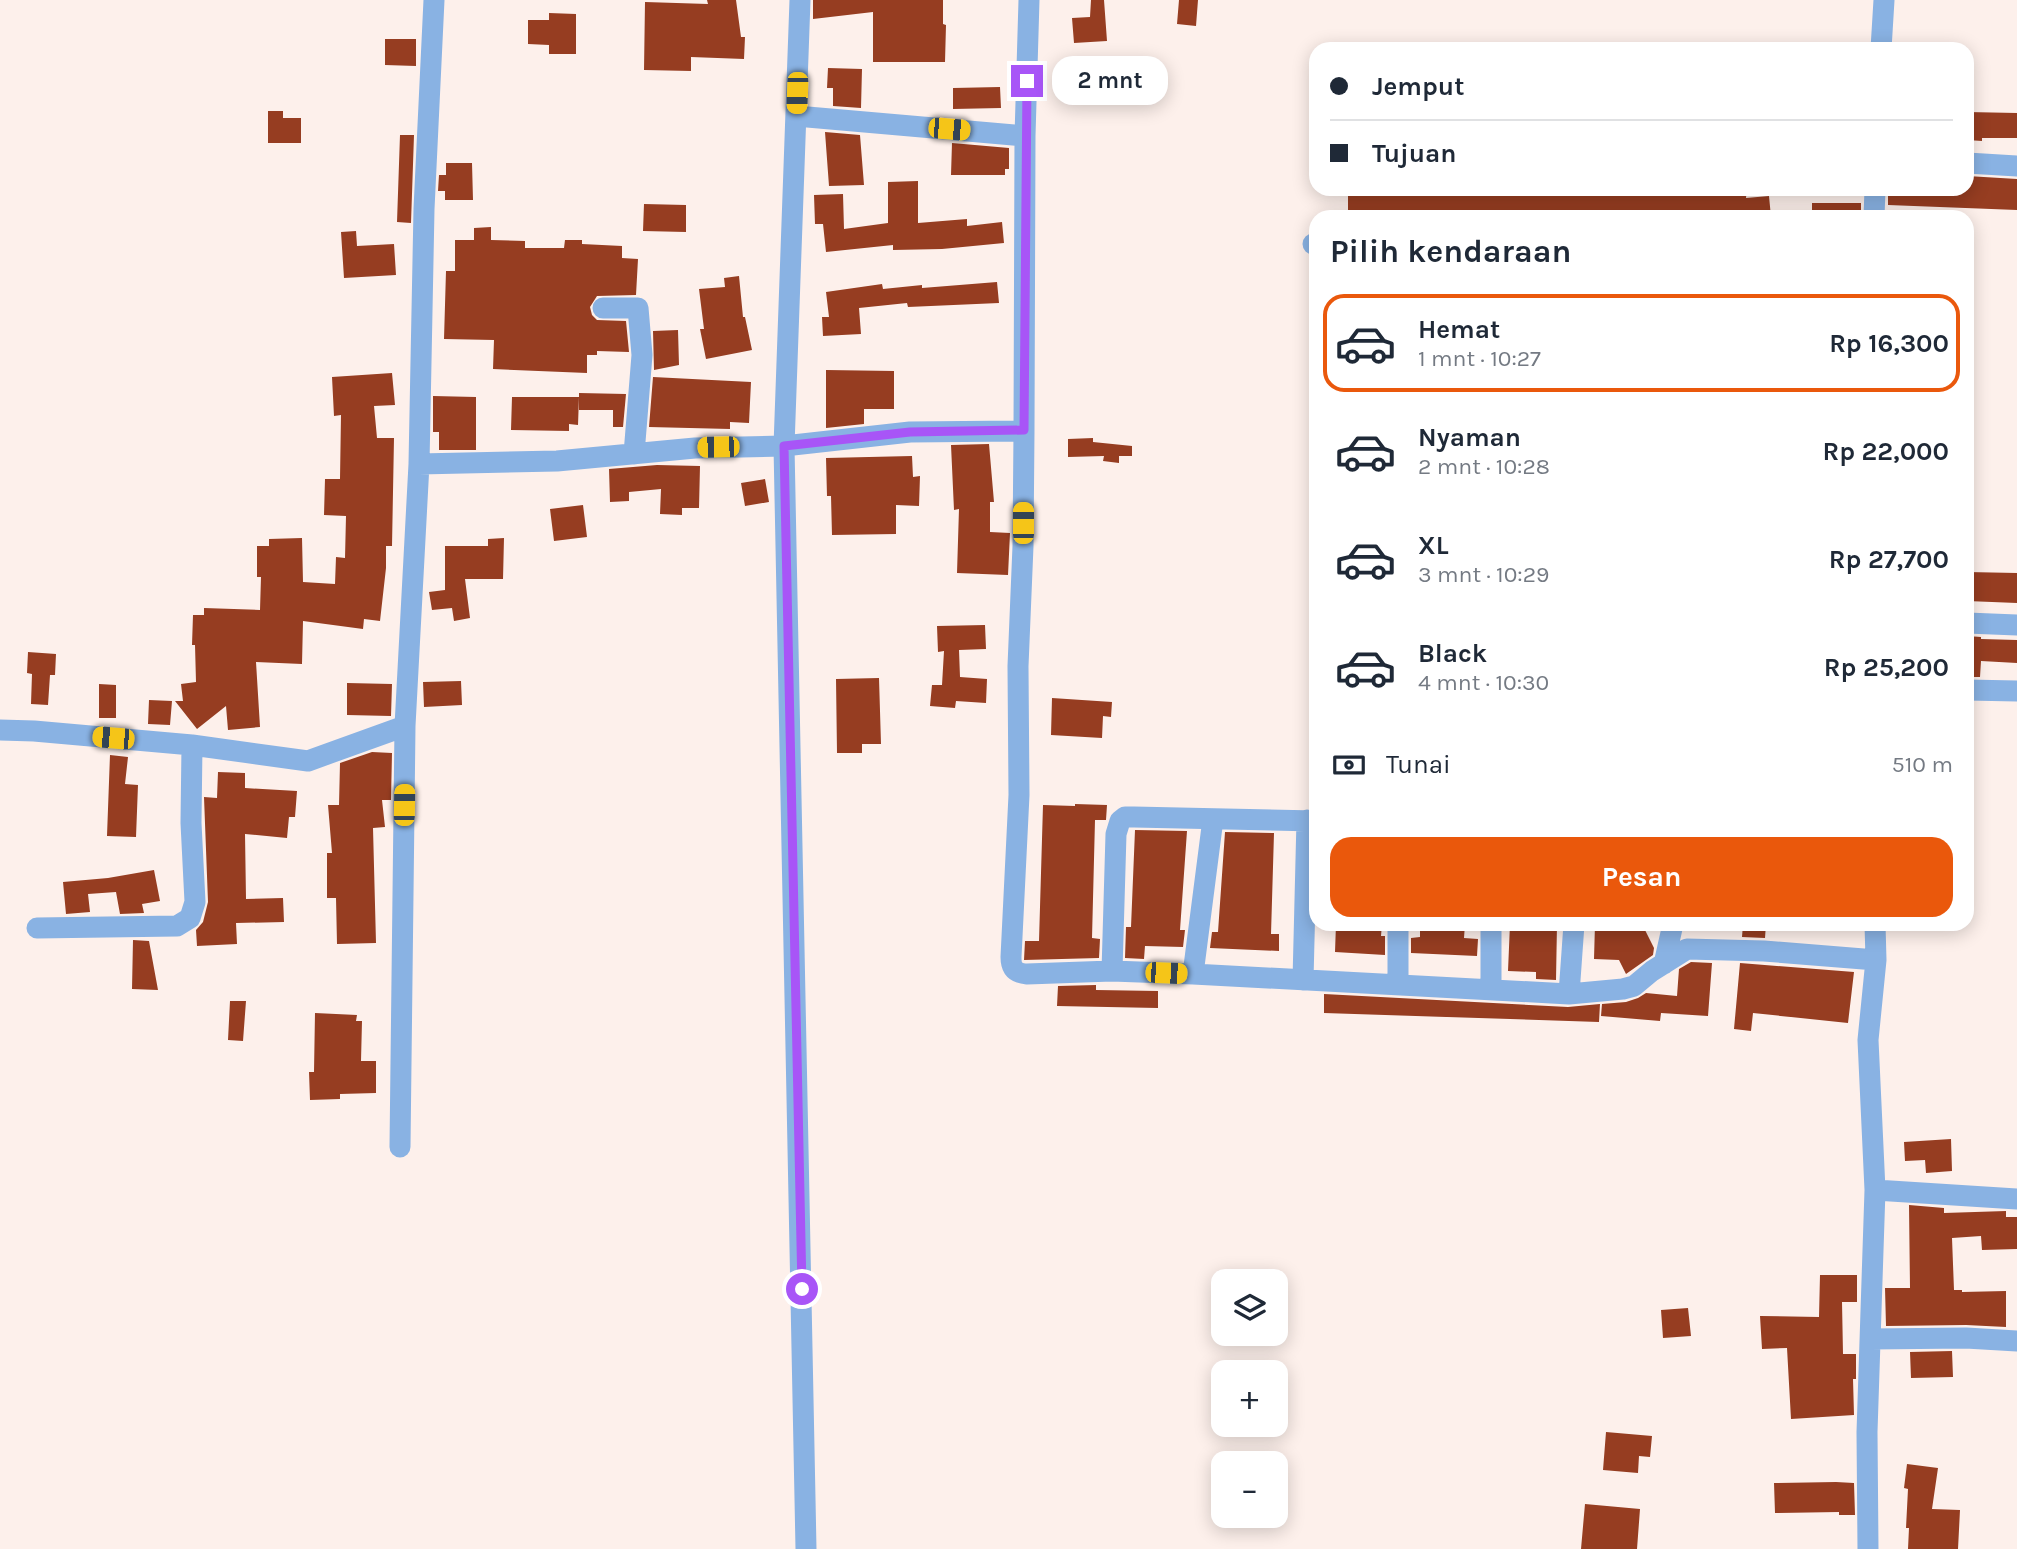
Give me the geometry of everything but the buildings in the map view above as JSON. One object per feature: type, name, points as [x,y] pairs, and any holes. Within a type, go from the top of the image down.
[{"type":"street","points":[[400,1147],[405,726],[419,464],[424,209],[434,0]]},
{"type":"street","points":[[800,0],[784,446],[806,1549]]},
{"type":"street","points":[[1029,0],[1023,546],[1017,666],[1019,795],[1011,963],[1016,971],[1027,974],[1112,971],[1193,974],[1569,994],[1634,986],[1687,949],[1764,951],[1876,960]]},
{"type":"street","points":[[1881,42],[1884,0]]},
{"type":"street","points":[[796,116],[1026,136]]},
{"type":"street","points":[[1974,163],[2017,166]]},
{"type":"street","points":[[603,308],[638,309],[642,355],[634,453]]},
{"type":"street","points":[[419,464],[557,461],[695,447],[784,446],[910,432],[1024,430]]},
{"type":"street","points":[[1974,623],[2017,625]]},
{"type":"street","points":[[1974,690],[2017,691]]},
{"type":"street","points":[[0,730],[192,745],[308,761],[405,726]]},
{"type":"street","points":[[37,928],[177,926],[190,918],[195,902],[191,823],[192,745]]},
{"type":"street","points":[[1112,971],[1116,834],[1120,821],[1125,817],[1309,821]]},
{"type":"street","points":[[1193,974],[1213,819]]},
{"type":"street","points":[[1303,980],[1309,874]]},
{"type":"street","points":[[1398,931],[1398,985]]},
{"type":"street","points":[[1491,931],[1491,988]]},
{"type":"street","points":[[1569,994],[1574,931]]},
{"type":"street","points":[[1664,964],[1671,931]]},
{"type":"street","points":[[1868,1549],[1867,1432],[1875,1190],[1868,1040],[1876,960],[1875,931]]},
{"type":"street","points":[[1875,1190],[2017,1199]]},
{"type":"street","points":[[1871,1339],[1966,1338],[2017,1341]]},
{"type":"route","points":[[802,1289],[784,446],[910,432],[1024,430],[1027,81]]}]
